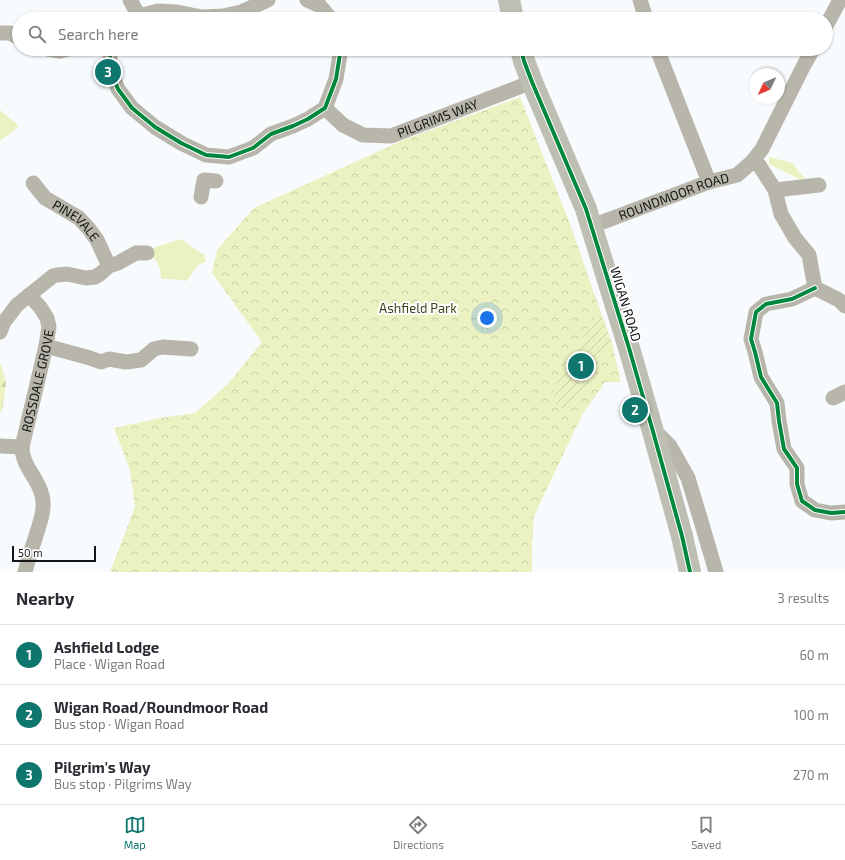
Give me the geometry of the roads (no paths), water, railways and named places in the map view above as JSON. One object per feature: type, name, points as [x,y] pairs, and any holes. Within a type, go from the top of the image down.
[{"type":"highway","points":[[508,0],[511,12]]},
{"type":"highway","name":"WIGAN ROAD","points":[[523,56],[532,82],[592,226],[652,428],[682,536],[690,572]]},
{"type":"street","points":[[130,0],[135,12]]},
{"type":"street","points":[[241,12],[268,0]]},
{"type":"street","points":[[307,0],[320,6],[325,12]]},
{"type":"street","points":[[640,0],[644,12]]},
{"type":"street","points":[[833,13],[840,0]]},
{"type":"street","points":[[155,12],[177,12]]},
{"type":"street","points":[[0,33],[12,35]]},
{"type":"street","points":[[108,56],[109,67],[118,89],[132,108],[155,127],[181,143],[206,155],[229,157],[253,148],[271,134],[308,119],[325,108],[336,79],[340,56]]},
{"type":"street","points":[[660,56],[709,182]]},
{"type":"street","name":"ROUNDMOOR ROAD","points":[[592,226],[709,182],[738,175],[752,162],[762,149],[809,56]]},
{"type":"street","name":"PILGRIMS WAY","points":[[325,108],[343,126],[363,135],[391,136],[532,82]]},
{"type":"street","points":[[201,198],[210,180],[206,155]]},
{"type":"street","points":[[752,162],[759,166],[776,190],[781,214],[795,238],[809,255],[815,288]]},
{"type":"street","name":"PINEVALE","points":[[34,183],[45,198],[79,218],[89,228],[97,240],[109,266]]},
{"type":"street","points":[[776,190],[819,185]]},
{"type":"street","points":[[0,332],[4,322],[17,305],[48,279],[57,275],[67,274],[90,278],[95,277],[109,266],[118,263],[139,250]]},
{"type":"street","points":[[815,288],[839,300],[845,306]]},
{"type":"street","points":[[815,288],[792,299],[766,304],[756,312],[751,339],[756,352],[761,377],[777,403],[784,450],[797,468],[797,484],[802,501],[815,510],[831,513],[845,512]]},
{"type":"street","name":"ROSSDALE GROVE","points":[[22,447],[46,346],[49,327],[47,318],[40,307],[29,295]]},
{"type":"street","points":[[46,346],[101,362],[109,358],[126,362],[141,360],[154,349],[163,347],[191,349]]},
{"type":"street","points":[[652,428],[670,446],[688,478],[716,572]]},
{"type":"street","points":[[0,446],[22,447],[22,452],[26,463],[39,485],[44,500],[42,514],[25,572]]},
{"type":"place","name":"Pilgrim's Way","points":[[108,72]]},
{"type":"place","name":"Ashfield Lodge","points":[[581,366]]},
{"type":"place","name":"Wigan Road/Roundmoor Road","points":[[635,410]]},
{"type":"park label","name":"Ashfield Park","points":[[418,308]]}]
